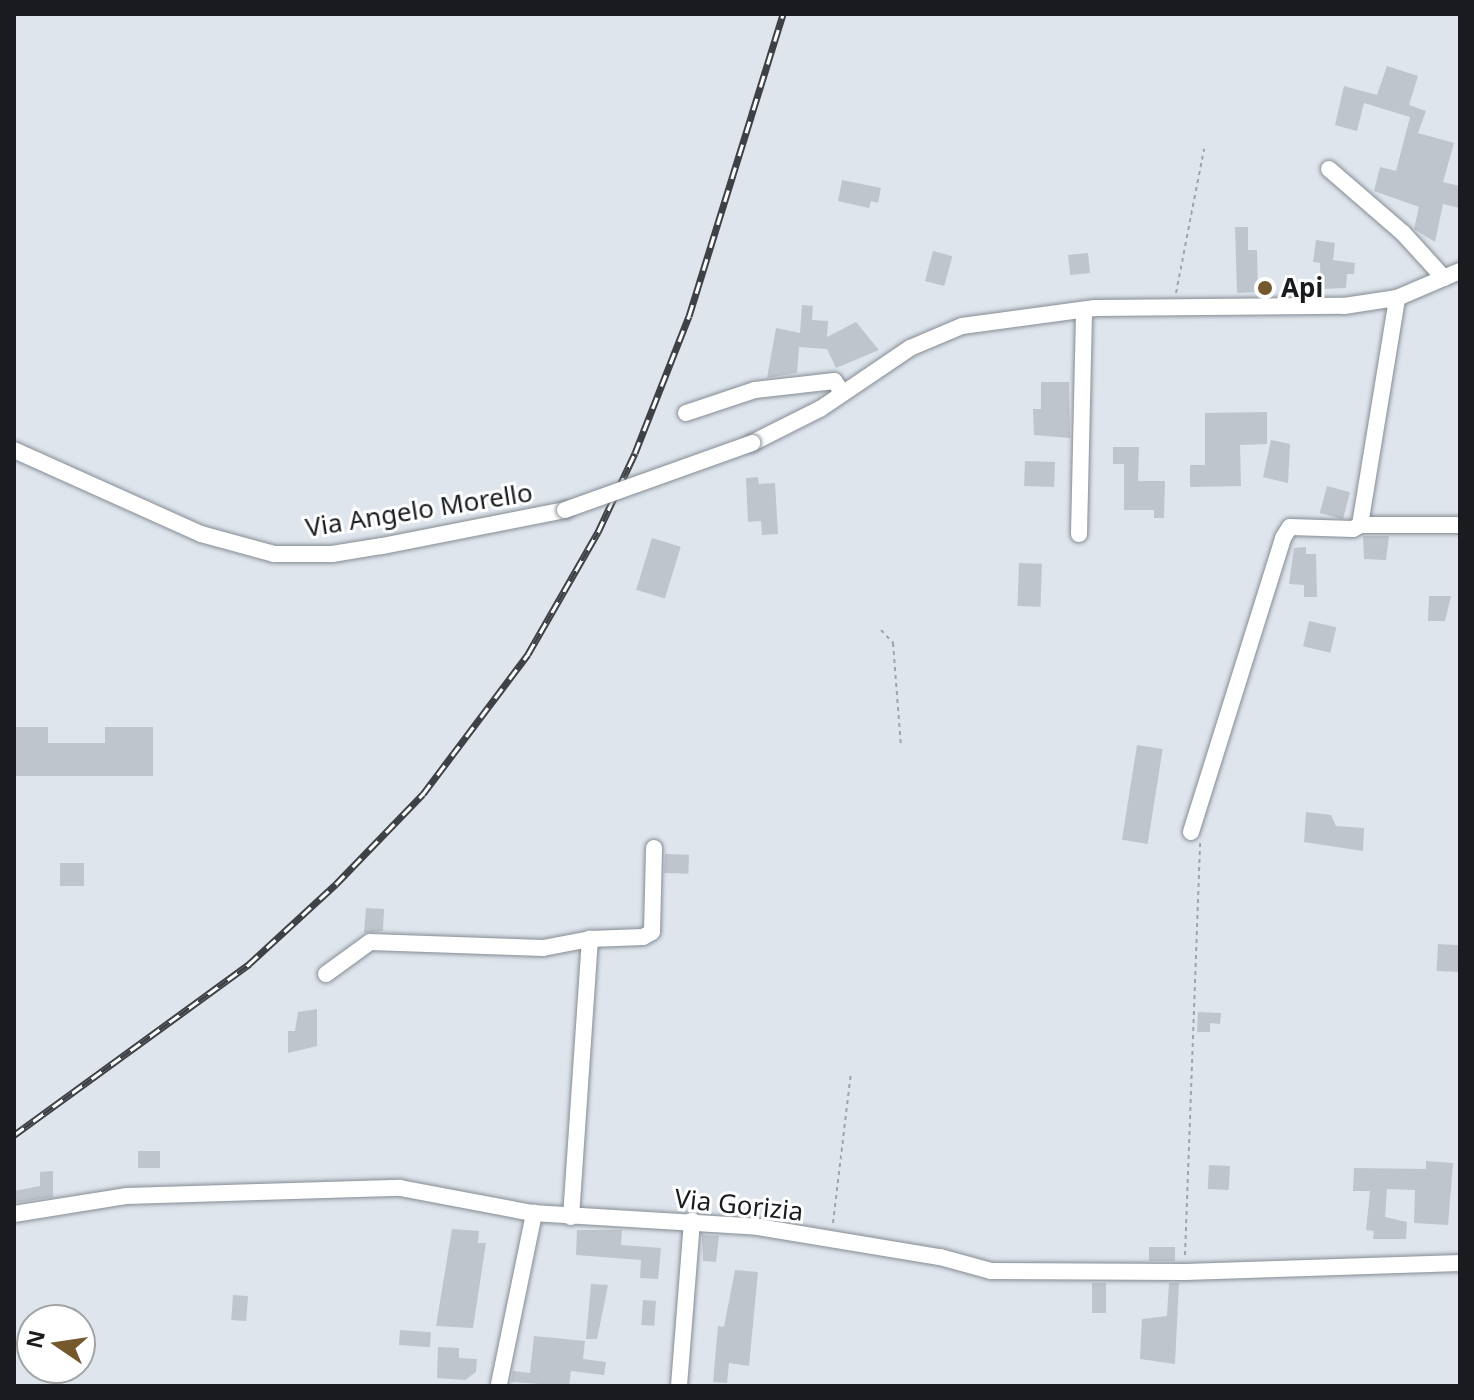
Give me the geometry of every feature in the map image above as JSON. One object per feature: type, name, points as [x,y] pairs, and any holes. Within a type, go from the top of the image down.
[{"type":"street","points":[[686,413],[755,390],[834,381],[843,393],[910,348],[962,326],[1084,310],[1174,306],[1344,306],[1397,298],[1452,274],[1329,169]]},
{"type":"street","points":[[1360,525],[1397,298]]},
{"type":"street","points":[[1079,534],[1084,310]]},
{"type":"street","name":"Via Angelo Morello","points":[[14,450],[201,534],[274,554],[382,546],[565,510],[752,443],[843,393]]},
{"type":"street","points":[[1191,832],[1283,538],[1290,527],[1353,529],[1360,525],[1460,525]]},
{"type":"street","points":[[326,974],[370,942],[543,948],[590,939],[643,937],[652,932],[654,848]]},
{"type":"street","points":[[571,1217],[590,939]]},
{"type":"street","name":"Via Gorizia","points":[[14,1214],[126,1196],[354,1187],[431,1190],[534,1213],[571,1217],[692,1221],[940,1257],[991,1271],[1185,1272],[1460,1263]]},
{"type":"street","points":[[499,1384],[534,1213]]},
{"type":"street","points":[[679,1386],[692,1221]]},
{"type":"path","points":[[1174,306],[1204,149]]},
{"type":"path","points":[[881,630],[893,643],[901,746]]},
{"type":"path","points":[[1185,1272],[1203,850],[1191,832]]},
{"type":"path","points":[[831,1240],[851,1072]]},
{"type":"building","points":[[1387,66],[1418,76],[1409,105],[1426,111],[1418,133],[1454,143],[1443,182],[1460,186],[1460,208],[1443,204],[1435,242],[1414,229],[1419,207],[1374,191],[1380,167],[1396,171],[1410,117],[1364,103],[1357,131],[1335,125],[1344,86],[1377,95]]},
{"type":"building","points":[[842,180],[881,188],[878,203],[871,201],[869,208],[838,201]]},
{"type":"building","points":[[1235,227],[1248,227],[1248,250],[1257,250],[1258,292],[1237,293]]},
{"type":"building","points":[[1316,240],[1335,243],[1333,260],[1355,263],[1354,274],[1347,274],[1346,288],[1321,289],[1320,263],[1313,262]]},
{"type":"building","points":[[933,251],[952,256],[944,286],[925,281]]},
{"type":"building","points":[[1088,253],[1090,273],[1070,275],[1068,255]]},
{"type":"building","points":[[802,305],[813,306],[812,320],[828,321],[827,337],[856,322],[879,350],[836,368],[827,349],[799,347],[797,373],[767,378],[776,328],[800,333]]},
{"type":"building","points":[[1041,382],[1069,382],[1070,438],[1034,435],[1033,409],[1041,409]]},
{"type":"building","points":[[1267,412],[1267,444],[1240,445],[1241,486],[1190,487],[1190,465],[1205,465],[1205,413]]},
{"type":"building","points":[[1271,440],[1290,444],[1288,483],[1263,477]]},
{"type":"building","points":[[1113,447],[1139,447],[1138,481],[1165,481],[1164,518],[1154,518],[1154,510],[1124,510],[1124,464],[1113,464]]},
{"type":"building","points":[[1025,461],[1055,462],[1054,487],[1024,486]]},
{"type":"building","points":[[758,477],[759,484],[775,483],[778,534],[762,535],[761,521],[748,522],[746,478]]},
{"type":"building","points":[[1327,486],[1350,492],[1343,519],[1320,513]]},
{"type":"building","points":[[1363,536],[1389,536],[1386,560],[1364,559]]},
{"type":"building","points":[[652,538],[681,547],[665,598],[636,590]]},
{"type":"building","points":[[1306,547],[1306,554],[1316,554],[1317,597],[1304,597],[1304,585],[1289,584],[1294,548]]},
{"type":"building","points":[[1019,563],[1042,564],[1040,607],[1017,606]]},
{"type":"building","points":[[1429,596],[1451,596],[1445,621],[1428,621]]},
{"type":"building","points":[[1309,621],[1336,627],[1330,653],[1303,646]]},
{"type":"building","points":[[14,727],[48,727],[48,743],[105,743],[105,727],[153,727],[153,776],[14,776]]},
{"type":"building","points":[[1137,745],[1163,749],[1148,844],[1122,840]]},
{"type":"building","points":[[1306,812],[1331,815],[1336,826],[1364,828],[1363,851],[1304,842]]},
{"type":"building","points":[[665,854],[689,855],[688,874],[664,873]]},
{"type":"building","points":[[60,863],[84,863],[84,886],[60,886]]},
{"type":"building","points":[[366,908],[384,909],[383,931],[364,933]]},
{"type":"building","points":[[1438,944],[1460,945],[1459,972],[1437,971]]},
{"type":"building","points":[[317,1009],[317,1046],[288,1053],[288,1031],[295,1031],[298,1012]]},
{"type":"building","points":[[1198,1012],[1221,1013],[1220,1024],[1210,1023],[1210,1032],[1197,1032]]},
{"type":"building","points":[[138,1151],[160,1151],[160,1168],[138,1168]]},
{"type":"building","points":[[1426,1161],[1453,1163],[1448,1225],[1414,1223],[1415,1190],[1387,1189],[1385,1217],[1407,1222],[1406,1239],[1373,1239],[1374,1231],[1366,1230],[1370,1191],[1353,1191],[1354,1168],[1426,1169]]},
{"type":"building","points":[[1209,1165],[1230,1166],[1229,1190],[1208,1189]]},
{"type":"building","points":[[53,1171],[53,1197],[14,1203],[14,1191],[40,1186],[40,1172]]},
{"type":"building","points":[[452,1229],[479,1231],[478,1243],[486,1243],[473,1328],[436,1326]]},
{"type":"building","points":[[577,1230],[622,1230],[621,1245],[661,1248],[658,1279],[640,1278],[641,1260],[576,1255]]},
{"type":"building","points":[[702,1235],[719,1236],[716,1262],[703,1261]]},
{"type":"building","points":[[1149,1247],[1175,1247],[1175,1261],[1149,1261]]},
{"type":"building","points":[[735,1270],[758,1272],[749,1366],[729,1363],[727,1383],[713,1382],[718,1326],[724,1327]]},
{"type":"building","points":[[1092,1283],[1106,1283],[1106,1313],[1092,1313]]},
{"type":"building","points":[[1169,1283],[1179,1283],[1175,1364],[1140,1359],[1142,1319],[1167,1316]]},
{"type":"building","points":[[591,1284],[608,1285],[597,1339],[586,1339]]},
{"type":"building","points":[[233,1295],[248,1296],[246,1321],[231,1320]]},
{"type":"building","points":[[643,1300],[656,1301],[654,1326],[641,1325]]},
{"type":"building","points":[[400,1330],[431,1332],[430,1347],[399,1345]]},
{"type":"building","points":[[534,1336],[585,1341],[583,1359],[606,1362],[604,1375],[571,1371],[569,1386],[511,1382],[513,1371],[530,1373]]},
{"type":"building","points":[[438,1347],[459,1348],[459,1358],[477,1359],[476,1372],[465,1380],[437,1378]]},
{"type":"railway","points":[[14,1135],[249,964],[336,884],[423,794],[528,654],[598,532],[635,453],[689,316],[783,14]]},
{"type":"place","name":"Api","points":[[1265,288]]}]
